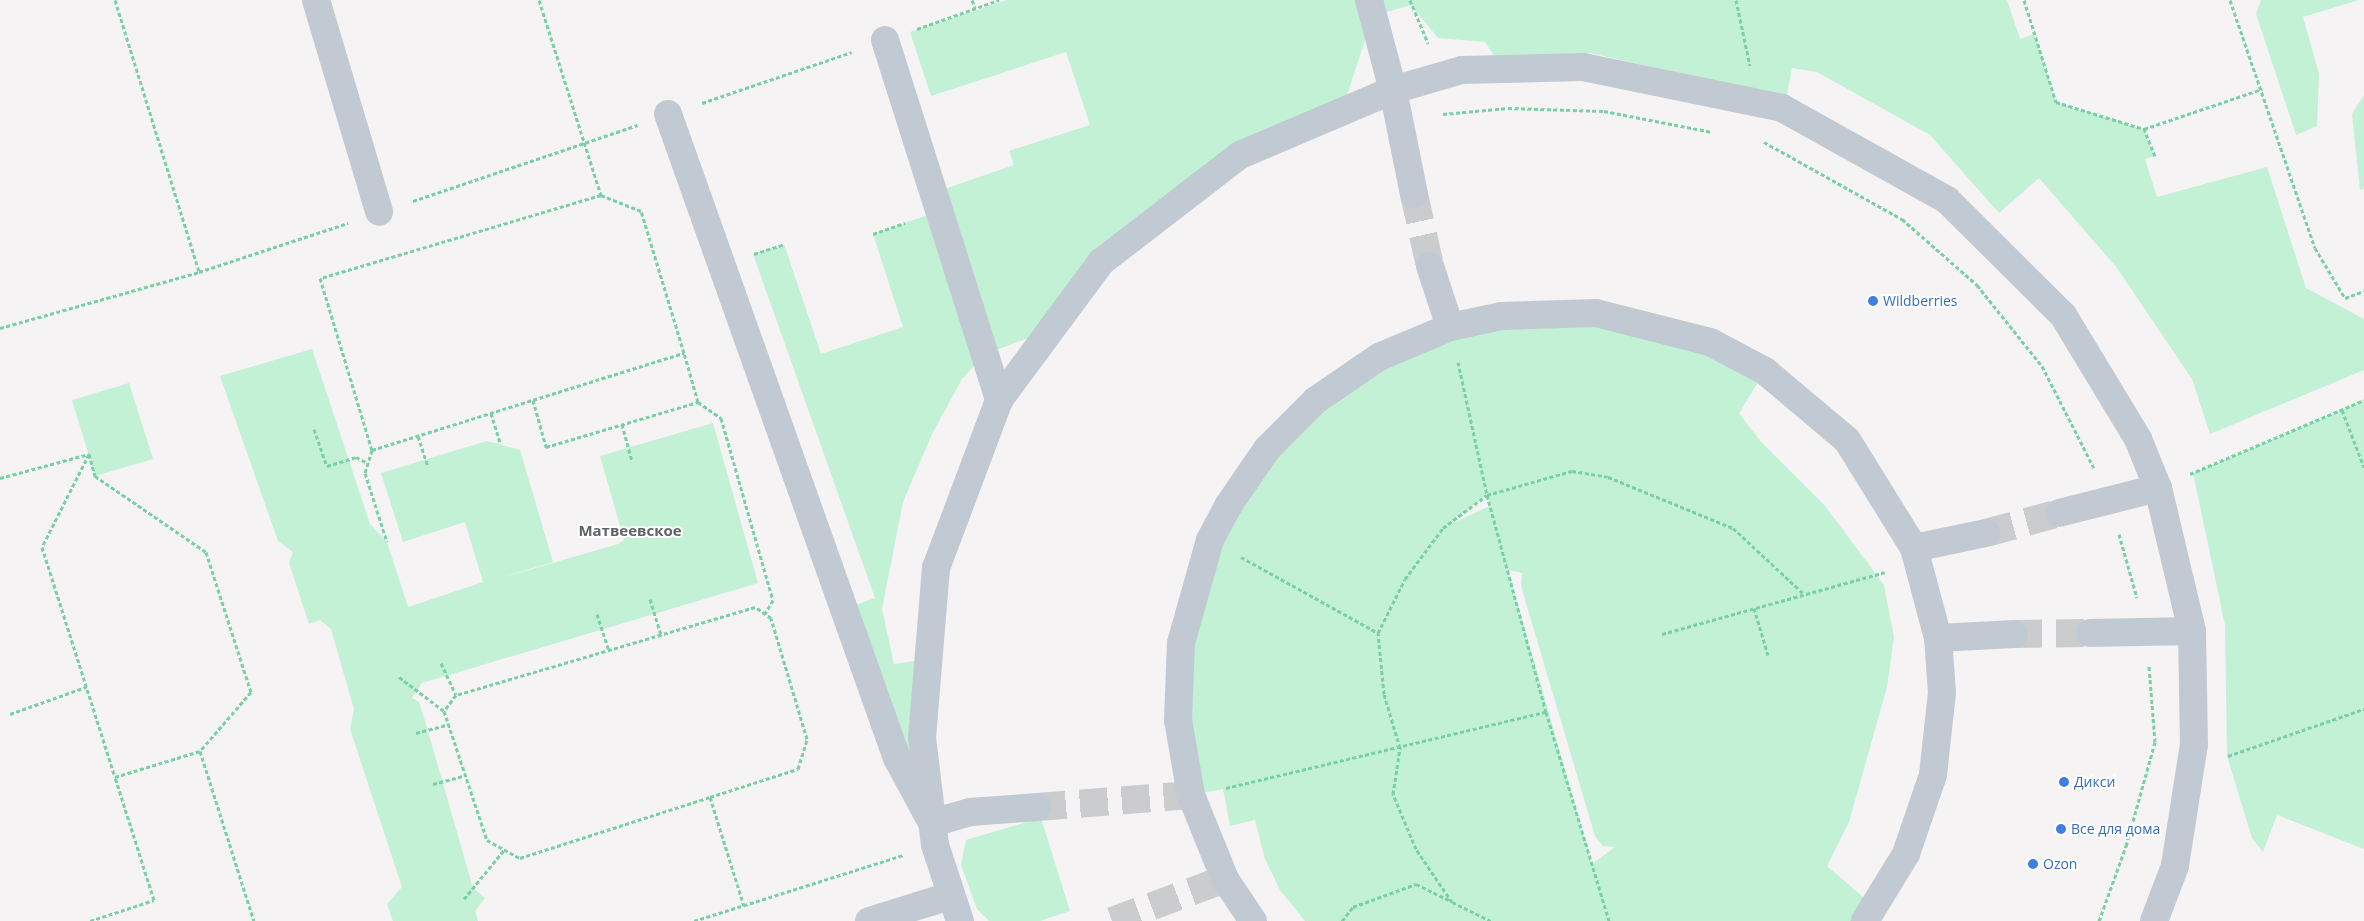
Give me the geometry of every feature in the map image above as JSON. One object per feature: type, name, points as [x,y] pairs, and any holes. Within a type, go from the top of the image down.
[{"type":"lane","points":[[316,0],[379,212]]},
{"type":"lane","points":[[1369,0],[1393,90],[1414,194]]},
{"type":"lane","points":[[885,40],[999,400]]},
{"type":"lane","points":[[933,834],[922,738],[936,568],[999,400],[1102,262],[1240,154],[1393,90],[1462,70],[1583,67],[1782,108],[1948,200],[2063,315],[2138,440],[2158,488],[2192,631],[2194,744],[2175,866],[2154,921]]},
{"type":"lane","points":[[668,114],[897,758],[933,834],[955,909],[869,921]]},
{"type":"lane","points":[[1430,266],[1450,327]]},
{"type":"lane","points":[[1253,921],[1225,879],[1191,795],[1178,720],[1181,643],[1210,540],[1228,506],[1267,449],[1316,400],[1379,357],[1450,327],[1502,316],[1596,313],[1710,342],[1765,370],[1847,440],[1916,555],[1938,638],[1942,692],[1933,775],[1906,854],[1866,921]]},
{"type":"lane","points":[[2059,512],[2158,488]]},
{"type":"lane","points":[[1916,555],[1986,532]]},
{"type":"lane","points":[[2090,633],[2192,631]]},
{"type":"lane","points":[[1938,638],[2014,634]]},
{"type":"lane","points":[[933,834],[970,812],[1038,806]]},
{"type":"path","points":[[115,0],[199,272]]},
{"type":"path","points":[[539,0],[583,144],[601,195]]},
{"type":"path","points":[[972,0],[975,7]]},
{"type":"path","points":[[0,328],[199,272],[583,144],[999,0]]},
{"type":"path","points":[[1410,0],[1411,5]]},
{"type":"path","points":[[1736,0],[1750,57],[1747,101]]},
{"type":"path","points":[[2024,0],[2056,102],[2144,129],[2262,89]]},
{"type":"path","points":[[2230,0],[2315,248],[2345,298],[2364,291]]},
{"type":"path","points":[[1399,118],[1508,108],[1604,111],[1717,133]]},
{"type":"path","points":[[2144,129],[2155,156]]},
{"type":"path","points":[[1755,140],[1764,142],[1902,219],[1977,285],[2042,366],[2110,500],[2146,632],[2155,742],[2126,846],[2099,921]]},
{"type":"path","points":[[387,542],[365,474],[372,450],[320,278],[601,195],[641,211],[698,402],[721,418],[773,600],[765,614]]},
{"type":"path","points":[[1450,327],[1487,495],[1546,712],[1609,921]]},
{"type":"path","points":[[372,450],[684,353]]},
{"type":"path","points":[[533,400],[546,447],[698,402]]},
{"type":"path","points":[[2158,488],[2364,400]]},
{"type":"path","points":[[2342,410],[2364,467]]},
{"type":"path","points":[[491,413],[500,442]]},
{"type":"path","points":[[622,424],[632,462]]},
{"type":"path","points":[[314,430],[327,466],[356,457],[368,463]]},
{"type":"path","points":[[418,436],[428,466]]},
{"type":"path","points":[[0,478],[89,454]]},
{"type":"path","points":[[89,454],[42,547],[154,900],[90,921]]},
{"type":"path","points":[[89,454],[95,476],[206,552],[251,692],[200,751],[115,777]]},
{"type":"path","points":[[1452,902],[1416,849],[1393,794],[1400,748],[1384,694],[1378,633],[1404,579],[1443,528],[1487,495],[1572,471],[1608,477],[1732,528],[1804,594]]},
{"type":"path","points":[[1210,540],[1378,633]]},
{"type":"path","points":[[1662,634],[1804,594],[1916,555]]},
{"type":"path","points":[[650,599],[661,635]]},
{"type":"path","points":[[399,677],[444,711],[487,840],[520,858],[798,769],[806,739],[771,618],[755,607],[456,696],[444,711]]},
{"type":"path","points":[[1754,608],[1768,655]]},
{"type":"path","points":[[598,614],[609,650]]},
{"type":"path","points":[[441,663],[456,696]]},
{"type":"path","points":[[10,714],[86,687]]},
{"type":"path","points":[[2155,742],[2194,744],[2227,756],[2364,709]]},
{"type":"path","points":[[1191,795],[1400,748],[1546,712]]},
{"type":"path","points":[[416,733],[449,724]]},
{"type":"path","points":[[200,751],[254,921]]},
{"type":"path","points":[[433,784],[466,775]]},
{"type":"path","points":[[710,797],[744,906]]},
{"type":"path","points":[[694,921],[744,906],[933,834]]},
{"type":"path","points":[[464,899],[504,850]]},
{"type":"path","points":[[1342,921],[1354,907],[1416,884],[1491,921]]},
{"type":"green space","points":[[1007,0],[2007,0],[2020,39],[2034,34],[2056,102],[2144,129],[2155,156],[2145,159],[2157,197],[2267,167],[2306,288],[2364,319],[2364,370],[2210,434],[2192,379],[2117,268],[2039,178],[1999,213],[1930,135],[1817,72],[1792,68],[1787,95],[1740,87],[1590,53],[1499,63],[1485,42],[1438,38],[1411,5],[1373,16],[1345,101],[1102,262],[1053,329],[985,354],[962,379],[932,434],[903,502],[882,609],[894,664],[929,659],[932,823],[844,609],[875,598],[753,254],[784,244],[821,354],[903,327],[873,234],[939,211],[933,193],[1014,165],[1009,151],[1090,125],[1066,52],[931,96],[910,32]]},
{"type":"green space","points":[[2261,0],[2359,0],[2303,17],[2319,74],[2317,126],[2296,135],[2256,14]]},
{"type":"green space","points":[[2364,95],[2364,188],[2360,190],[2352,114]]},
{"type":"green space","points":[[1596,313],[1765,371],[1739,413],[1760,441],[1825,506],[1884,585],[1894,637],[1887,687],[1849,822],[1827,866],[1876,908],[1864,921],[1305,921],[1280,890],[1265,859],[1255,820],[1230,826],[1223,789],[1191,795],[1178,720],[1210,540],[1316,400],[1450,327]],"holes":[[[1485,485],[1490,506],[1446,526],[1487,495]],[[1508,570],[1522,573],[1521,586],[1595,836],[1603,846],[1615,847],[1592,864]]]},
{"type":"green space","points":[[312,349],[370,524],[387,542],[408,607],[483,582],[465,522],[403,542],[381,473],[487,441],[520,450],[553,562],[494,580],[618,544],[624,540],[600,456],[713,423],[758,583],[422,683],[412,698],[419,702],[473,888],[485,898],[475,911],[478,921],[393,921],[387,904],[402,887],[350,729],[354,709],[331,629],[320,620],[309,624],[289,563],[293,552],[278,541],[220,376]]},
{"type":"green space","points":[[129,383],[153,459],[95,476],[72,400]]},
{"type":"green space","points":[[2364,400],[2364,849],[2277,815],[2263,852],[2252,838],[2227,756],[2225,625],[2193,473]]},
{"type":"green space","points":[[1041,818],[1070,911],[1040,921],[989,921],[977,909],[961,865],[966,840]]},
{"type":"tunnel","points":[[1414,194],[1430,266]]},
{"type":"tunnel","points":[[1986,533],[2059,513]]},
{"type":"tunnel","points":[[2014,634],[2090,633]]},
{"type":"tunnel","points":[[1038,807],[1191,795]]},
{"type":"tunnel","points":[[1112,921],[1225,879]]},
{"type":"place","name":"Wildberries","points":[[1873,301]]},
{"type":"place","name":"Дикси","points":[[2064,782]]},
{"type":"place","name":"Все для дома","points":[[2061,829]]},
{"type":"place","name":"Ozon","points":[[2033,864]]},
{"type":"district","name":"Матвеевское","points":[[630,531]]}]
